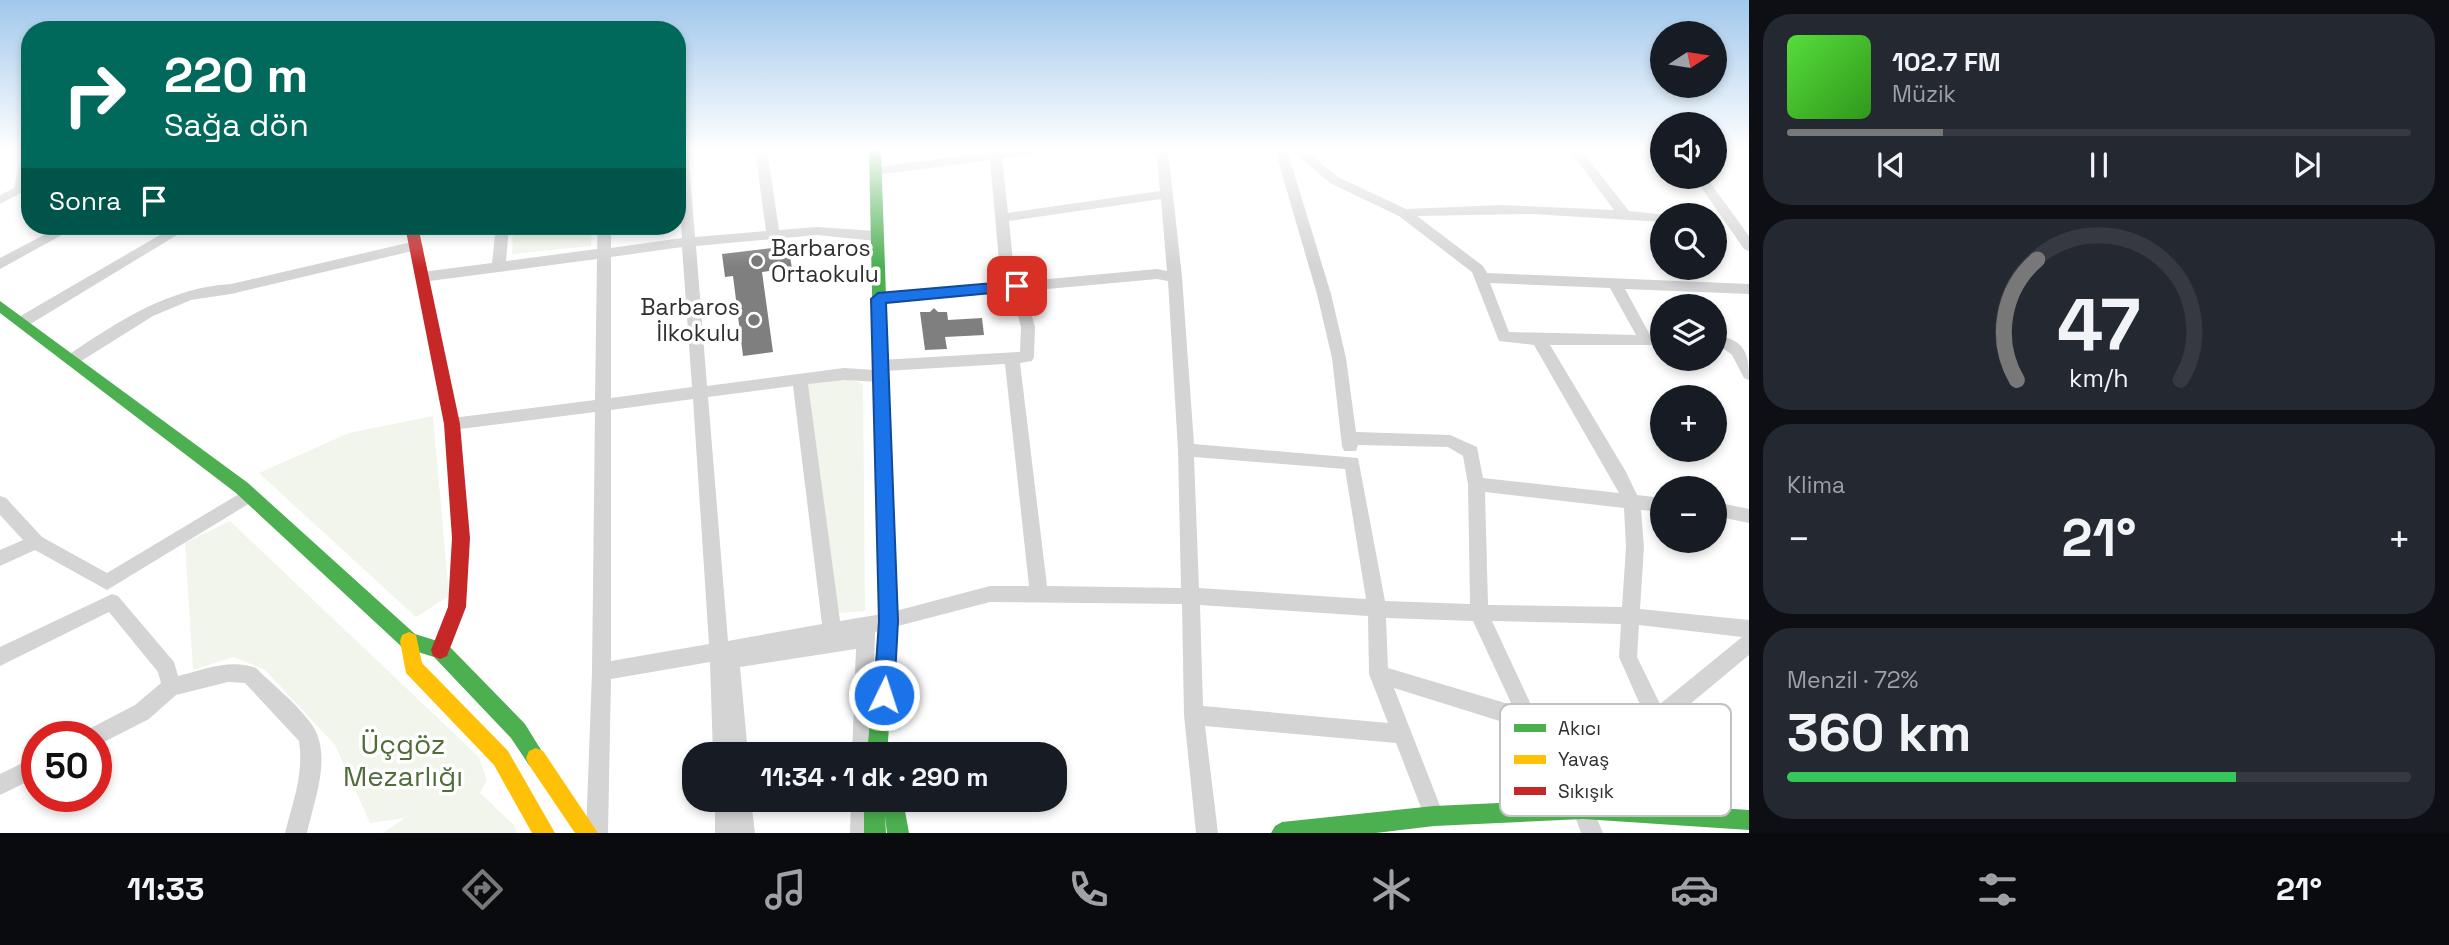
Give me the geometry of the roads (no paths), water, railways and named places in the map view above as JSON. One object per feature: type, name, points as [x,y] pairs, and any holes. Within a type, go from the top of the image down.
[{"type":"main road","points":[[875,189],[888,621],[879,742]]},
{"type":"main road","points":[[413,235],[452,424],[461,538],[457,607],[440,650]]},
{"type":"main road","points":[[0,306],[248,495],[409,642],[440,650],[518,731],[587,833]]},
{"type":"main road","points":[[409,642],[413,667],[501,758],[541,831]]},
{"type":"main road","points":[[882,719],[885,742]]},
{"type":"main road","points":[[871,832],[873,812]]},
{"type":"main road","points":[[895,812],[898,833]]},
{"type":"main road","points":[[1282,833],[1434,816],[1500,813]]},
{"type":"main road","points":[[1689,816],[1749,820]]},
{"type":"street","points":[[0,200],[20,189]]},
{"type":"street","points":[[766,189],[773,235]]},
{"type":"street","points":[[452,424],[800,379],[1027,357],[1028,327],[1013,287],[999,189]]},
{"type":"street","points":[[1166,189],[1175,277],[1186,450],[1194,715],[1207,833]]},
{"type":"street","points":[[1292,189],[1324,293],[1339,358],[1352,463],[1377,609],[1379,674],[1434,816]]},
{"type":"street","points":[[1353,189],[1404,213],[1478,269],[1504,337],[1539,340],[1650,340]]},
{"type":"street","points":[[1605,189],[1625,215]]},
{"type":"street","points":[[1709,189],[1749,247]]},
{"type":"street","points":[[1002,218],[1166,194]]},
{"type":"street","points":[[1404,213],[1477,207],[1650,217]]},
{"type":"street","points":[[686,211],[719,649],[723,742]]},
{"type":"street","points":[[1727,223],[1734,223]]},
{"type":"street","points":[[422,277],[688,242],[817,231],[876,236]]},
{"type":"street","points":[[0,264],[54,235]]},
{"type":"street","points":[[22,322],[167,235]]},
{"type":"street","points":[[499,267],[501,235]]},
{"type":"street","points":[[597,833],[602,672],[604,235]]},
{"type":"street","points":[[73,359],[155,307],[209,289],[232,289],[416,246]]},
{"type":"street","points":[[878,299],[1157,274],[1175,277]]},
{"type":"street","points":[[1482,278],[1749,289]]},
{"type":"street","points":[[1615,284],[1646,340]]},
{"type":"street","points":[[1539,340],[1620,477],[1632,503],[1635,547],[1628,657],[1650,704]]},
{"type":"street","points":[[1727,341],[1736,348],[1749,374]]},
{"type":"street","points":[[1012,358],[1039,594]]},
{"type":"street","points":[[800,379],[832,630]]},
{"type":"street","points":[[1349,438],[1450,441],[1471,452],[1476,484],[1479,613],[1521,704]]},
{"type":"street","points":[[1186,450],[1352,463]]},
{"type":"street","points":[[1476,484],[1650,504]]},
{"type":"street","points":[[107,582],[248,495]]},
{"type":"street","points":[[0,503],[36,542],[107,582],[112,601],[167,668],[171,687]]},
{"type":"street","points":[[1727,511],[1749,516]]},
{"type":"street","points":[[0,558],[36,542]]},
{"type":"street","points":[[737,742],[730,660],[866,632],[888,621],[990,594],[1191,596],[1377,609],[1630,616],[1749,629]]},
{"type":"street","points":[[0,657],[112,601]]},
{"type":"street","points":[[602,672],[832,630],[866,632]]},
{"type":"street","points":[[862,742],[866,632]]},
{"type":"street","points":[[1675,704],[1749,643]]},
{"type":"street","points":[[112,728],[142,712],[171,687],[228,673],[249,674],[304,730],[311,741],[310,768],[296,833]]},
{"type":"street","points":[[1379,674],[1500,711]]},
{"type":"street","points":[[1194,715],[1402,734]]},
{"type":"street","points":[[0,785],[21,774]]},
{"type":"street","points":[[725,812],[726,833]]},
{"type":"street","points":[[742,812],[744,833]]},
{"type":"street","points":[[865,812],[871,832]]},
{"type":"street","points":[[1586,816],[1592,833]]},
{"type":"place","name":"Barbaros Ortaokulu","points":[[757,261]]},
{"type":"place","name":"Barbaros İlkokulu","points":[[754,320]]},
{"type":"park label","name":"Üçgöz Mezarlığı","points":[[403,760]]}]
